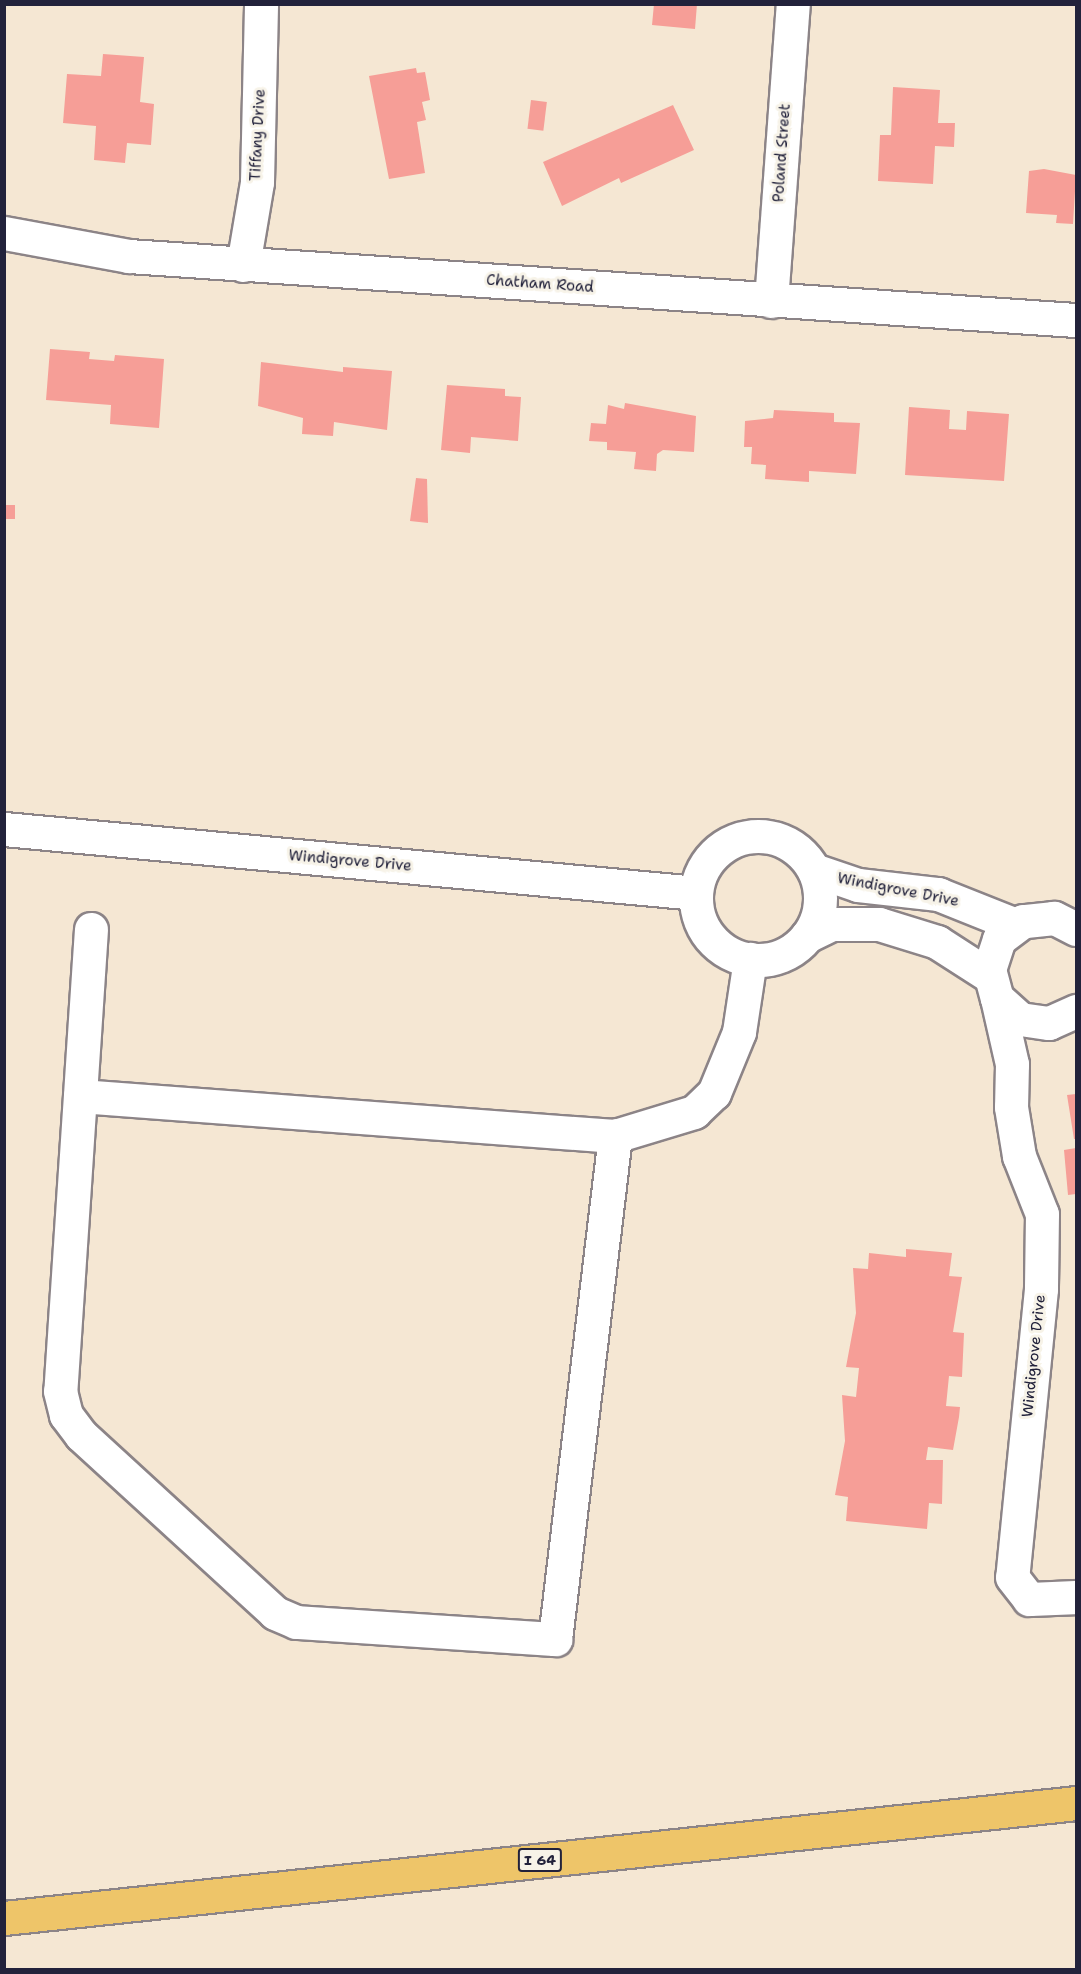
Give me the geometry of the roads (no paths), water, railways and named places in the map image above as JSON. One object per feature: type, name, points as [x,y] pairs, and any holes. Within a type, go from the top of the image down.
[{"type":"highway","name":"I 64","points":[[4,1918],[1077,1803]]},
{"type":"street","name":"Tiffany Drive","points":[[243,265],[257,182],[261,4]]},
{"type":"street","name":"Poland Street","points":[[771,301],[793,4]]},
{"type":"street","name":"Chatham Road","points":[[4,233],[129,256],[1077,320]]},
{"type":"street","name":"Windigrove Drive","points":[[4,830],[696,893]]},
{"type":"street","points":[[807,936],[820,904],[814,870],[786,842],[746,837],[712,856],[696,893],[710,937],[750,959],[772,958],[807,936],[832,924],[879,924],[937,942],[993,987],[1020,1019],[1063,1017]]},
{"type":"street","name":"Windigrove Drive","points":[[814,870],[858,885],[954,898],[1016,925]]},
{"type":"street","points":[[993,987],[999,939],[1016,925],[1038,917],[1074,926]]},
{"type":"street","points":[[91,929],[60,1392],[66,1415],[81,1435],[275,1613],[296,1622],[555,1639],[615,1136]]},
{"type":"street","points":[[80,1096],[615,1136],[694,1112],[714,1093],[739,1032],[750,959]]},
{"type":"street","name":"Windigrove Drive","points":[[993,987],[1012,1064],[1011,1107],[1019,1156],[1042,1214],[1041,1289],[1012,1577],[1029,1599],[1077,1596]]},
{"type":"street","points":[[1012,1064],[1063,1017]]}]
